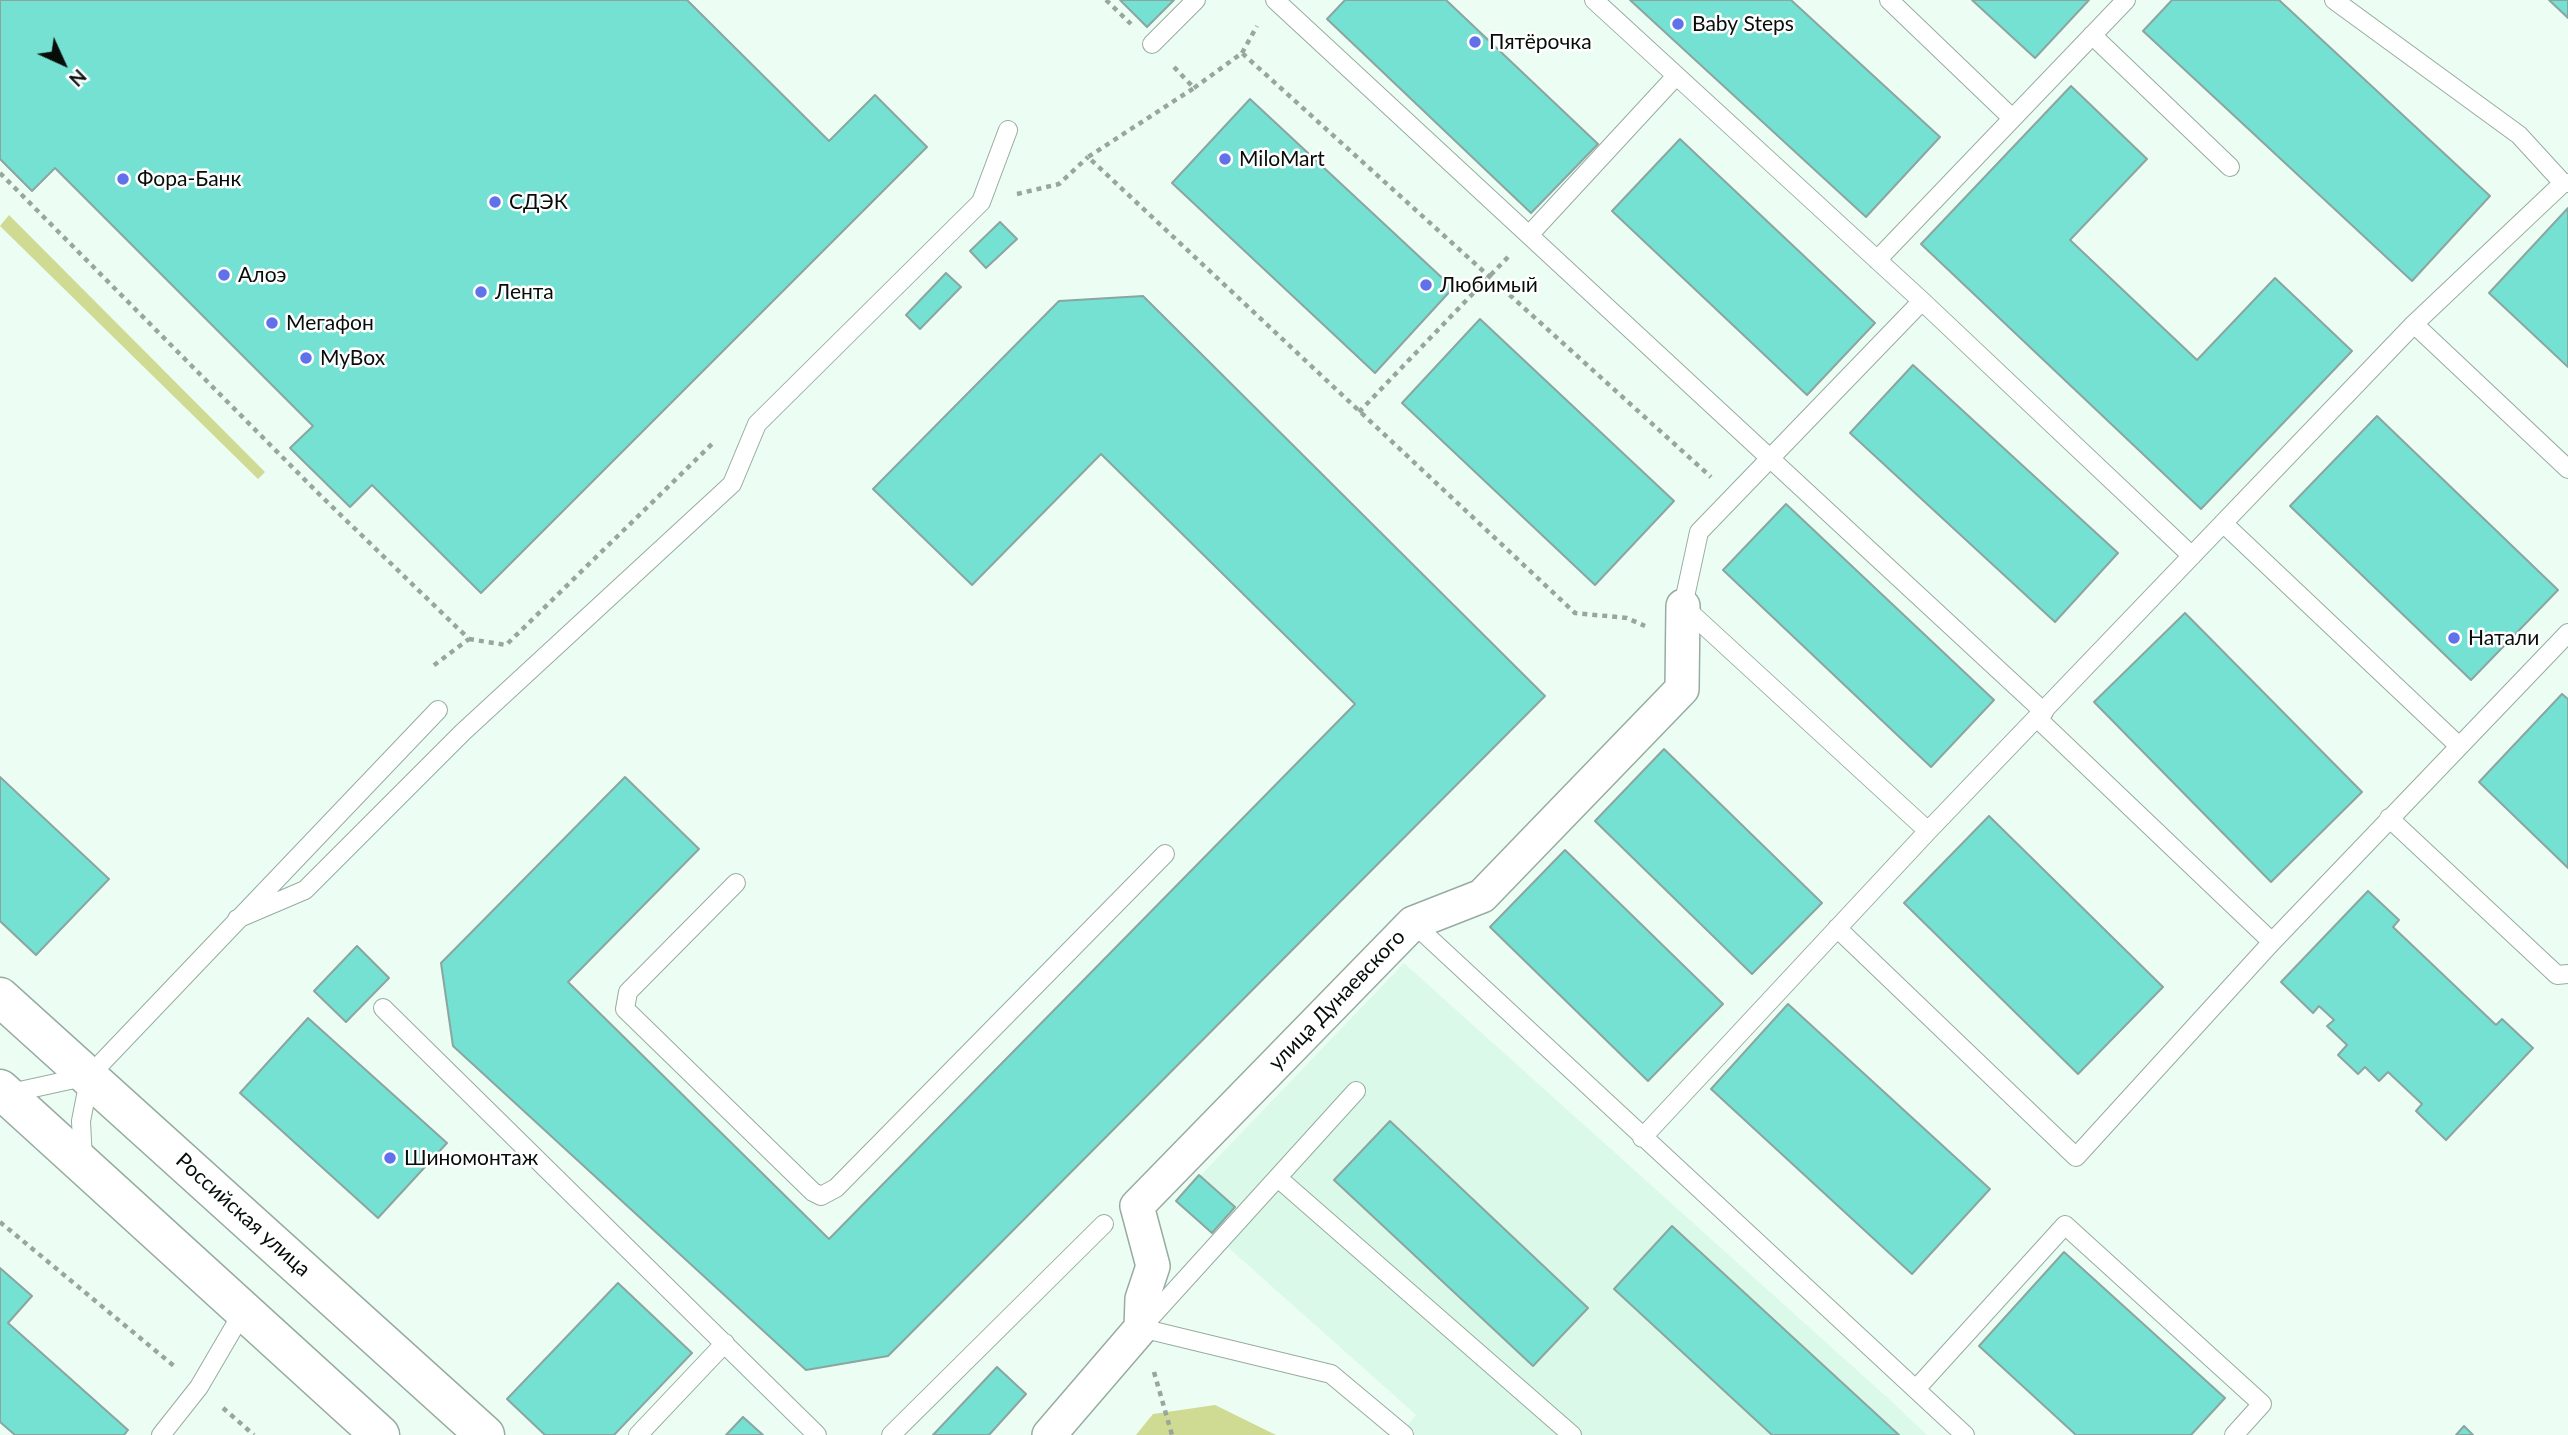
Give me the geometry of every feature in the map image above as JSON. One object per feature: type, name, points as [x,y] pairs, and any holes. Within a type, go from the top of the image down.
[{"type":"main road","name":"Российская улица","points":[[0,997],[90,1075],[485,1435]]},
{"type":"main road","points":[[3,1092],[380,1435]]},
{"type":"street","name":"улица Дунаевского","points":[[1141,1328],[1142,1299],[1153,1266],[1137,1206],[1413,923],[1482,896],[1682,689],[1683,606]]},
{"type":"street","points":[[1049,1435],[1141,1328]]},
{"type":"lane","points":[[1152,44],[1196,0]]},
{"type":"lane","points":[[1275,0],[1771,457],[2041,715],[2272,942]]},
{"type":"lane","points":[[1594,0],[1922,301],[2192,556]]},
{"type":"lane","points":[[1889,0],[2012,118]]},
{"type":"lane","points":[[1877,260],[2126,0]]},
{"type":"lane","points":[[1642,1138],[1928,831],[2414,324],[2566,183],[2519,135],[2334,0]]},
{"type":"lane","points":[[2092,35],[2230,167]]},
{"type":"lane","points":[[1530,234],[1676,76]]},
{"type":"lane","points":[[237,919],[305,890],[463,732],[732,484],[757,424],[981,202],[1008,130]]},
{"type":"lane","points":[[1922,301],[1699,532],[1683,606],[1928,831]]},
{"type":"lane","points":[[2414,324],[2568,469]]},
{"type":"lane","points":[[2223,523],[2459,746]]},
{"type":"lane","points":[[1837,928],[2076,1157],[2272,942],[2568,633]]},
{"type":"lane","points":[[83,1164],[81,1121],[90,1075],[438,710]]},
{"type":"lane","points":[[2389,818],[2557,975],[2568,974]]},
{"type":"lane","points":[[736,883],[628,992],[625,1009],[813,1192],[821,1196],[836,1188],[1165,854]]},
{"type":"lane","points":[[1413,923],[1965,1435]]},
{"type":"lane","points":[[383,1008],[817,1435]]},
{"type":"lane","points":[[3,1092],[90,1075]]},
{"type":"lane","points":[[1356,1091],[1141,1328],[1331,1374],[1404,1435]]},
{"type":"lane","points":[[1278,1178],[1572,1435]]},
{"type":"lane","points":[[891,1435],[1104,1224]]},
{"type":"lane","points":[[1916,1390],[2065,1225],[2262,1405],[2234,1435]]},
{"type":"lane","points":[[161,1435],[199,1387],[244,1310]]},
{"type":"lane","points":[[638,1435],[725,1343]]},
{"type":"path","points":[[1152,44],[1194,88]]},
{"type":"path","points":[[981,202],[1059,184],[1088,157],[1194,88],[1242,53],[1733,496]]},
{"type":"path","points":[[1088,157],[1575,613],[1627,618],[1683,642]]},
{"type":"path","points":[[0,173],[321,496],[469,639],[433,667]]},
{"type":"path","points":[[0,186],[6,180]]},
{"type":"path","points":[[1359,412],[1530,234]]},
{"type":"path","points":[[0,1222],[254,1435]]},
{"type":"path","points":[[1141,1328],[1172,1435]]},
{"type":"shaded area","points":[[1404,963],[1927,1435],[1399,1435],[1416,1415],[1176,1201]]},
{"type":"green space","points":[[9,215],[265,472],[258,479],[0,226]]},
{"type":"green space","points":[[1215,1405],[1276,1435],[1136,1435],[1153,1414]]},
{"type":"building","name":"Лента","points":[[0,0],[687,0],[829,141],[875,95],[927,147],[481,593],[372,485],[350,507],[290,448],[313,426],[55,168],[32,191],[0,159]]},
{"type":"building","points":[[1120,0],[1174,0],[1147,27]]},
{"type":"building","points":[[1345,0],[1446,0],[1598,144],[1531,213],[1327,19]]},
{"type":"building","points":[[1630,0],[1791,0],[1940,137],[1866,217]]},
{"type":"building","points":[[1972,0],[2089,0],[2035,58]]},
{"type":"building","points":[[2172,0],[2279,0],[2490,196],[2412,281],[2143,31]]},
{"type":"building","points":[[2549,0],[2568,0],[2568,18]]},
{"type":"building","points":[[2071,86],[2147,159],[2070,240],[2197,360],[2275,278],[2352,351],[2201,509],[1921,244]]},
{"type":"building","points":[[1250,99],[1453,288],[1375,373],[1172,183]]},
{"type":"building","points":[[1680,139],[1875,323],[1807,395],[1612,211]]},
{"type":"building","points":[[2568,208],[2568,367],[2489,293]]},
{"type":"building","points":[[1000,222],[1017,239],[986,268],[970,251]]},
{"type":"building","points":[[946,273],[961,287],[920,329],[906,315]]},
{"type":"building","points":[[1143,296],[1545,696],[888,1356],[806,1370],[453,1046],[441,963],[625,777],[699,849],[568,982],[829,1239],[1355,704],[1101,454],[972,585],[873,489],[1059,301]]},
{"type":"building","points":[[1480,319],[1674,501],[1595,585],[1402,403]]},
{"type":"building","points":[[1913,365],[2118,553],[2055,622],[1850,433]]},
{"type":"building","points":[[2377,416],[2558,590],[2471,680],[2290,506]]},
{"type":"building","points":[[1786,504],[1994,700],[1931,767],[1723,570]]},
{"type":"building","points":[[2185,613],[2362,792],[2271,882],[2094,702]]},
{"type":"building","points":[[2562,694],[2568,699],[2568,868],[2479,782]]},
{"type":"building","points":[[1664,749],[1822,903],[1752,974],[1595,821]]},
{"type":"building","points":[[0,777],[109,879],[36,955],[0,921]]},
{"type":"building","points":[[1989,816],[2163,987],[2078,1074],[1904,903]]},
{"type":"building","points":[[1565,850],[1723,1004],[1648,1081],[1490,927]]},
{"type":"building","points":[[2368,891],[2399,920],[2393,927],[2496,1025],[2502,1019],[2533,1048],[2446,1140],[2416,1111],[2422,1104],[2388,1072],[2379,1081],[2365,1067],[2358,1074],[2338,1055],[2347,1045],[2327,1026],[2334,1020],[2319,1006],[2313,1013],[2281,982]]},
{"type":"building","points":[[357,946],[389,978],[346,1022],[314,991]]},
{"type":"building","points":[[1788,1004],[1990,1189],[1912,1274],[1711,1089]]},
{"type":"building","points":[[308,1018],[447,1143],[378,1218],[240,1093]]},
{"type":"building","points":[[1390,1121],[1588,1308],[1533,1366],[1334,1180]]},
{"type":"building","points":[[1199,1175],[1235,1207],[1212,1233],[1176,1201]]},
{"type":"building","points":[[1672,1226],[1899,1435],[1772,1435],[1614,1289]]},
{"type":"building","points":[[2064,1252],[2225,1398],[2191,1435],[2076,1435],[1979,1346]]},
{"type":"building","points":[[0,1268],[32,1296],[8,1323],[128,1430],[124,1435],[15,1435],[0,1422]]},
{"type":"building","points":[[618,1283],[692,1353],[614,1435],[545,1435],[507,1399]]},
{"type":"building","points":[[997,1367],[1026,1394],[989,1435],[933,1435]]},
{"type":"building","points":[[743,1417],[763,1435],[726,1435]]},
{"type":"building","points":[[2464,1426],[2473,1435],[2456,1435]]},
{"type":"place","name":"Baby Steps","points":[[1678,24]]},
{"type":"place","name":"Пятёрочка","points":[[1475,42]]},
{"type":"place","name":"MiloMart","points":[[1225,159]]},
{"type":"place","name":"Фора-Банк","points":[[123,179]]},
{"type":"place","name":"СДЭК","points":[[495,202]]},
{"type":"place","name":"Алоэ","points":[[224,275]]},
{"type":"place","name":"Любимый","points":[[1426,285]]},
{"type":"place","name":"Лента","points":[[481,292]]},
{"type":"place","name":"Мегафон","points":[[272,323]]},
{"type":"place","name":"MyBox","points":[[306,358]]},
{"type":"place","name":"Натали","points":[[2454,638]]},
{"type":"place","name":"Шиномонтаж","points":[[390,1158]]}]
